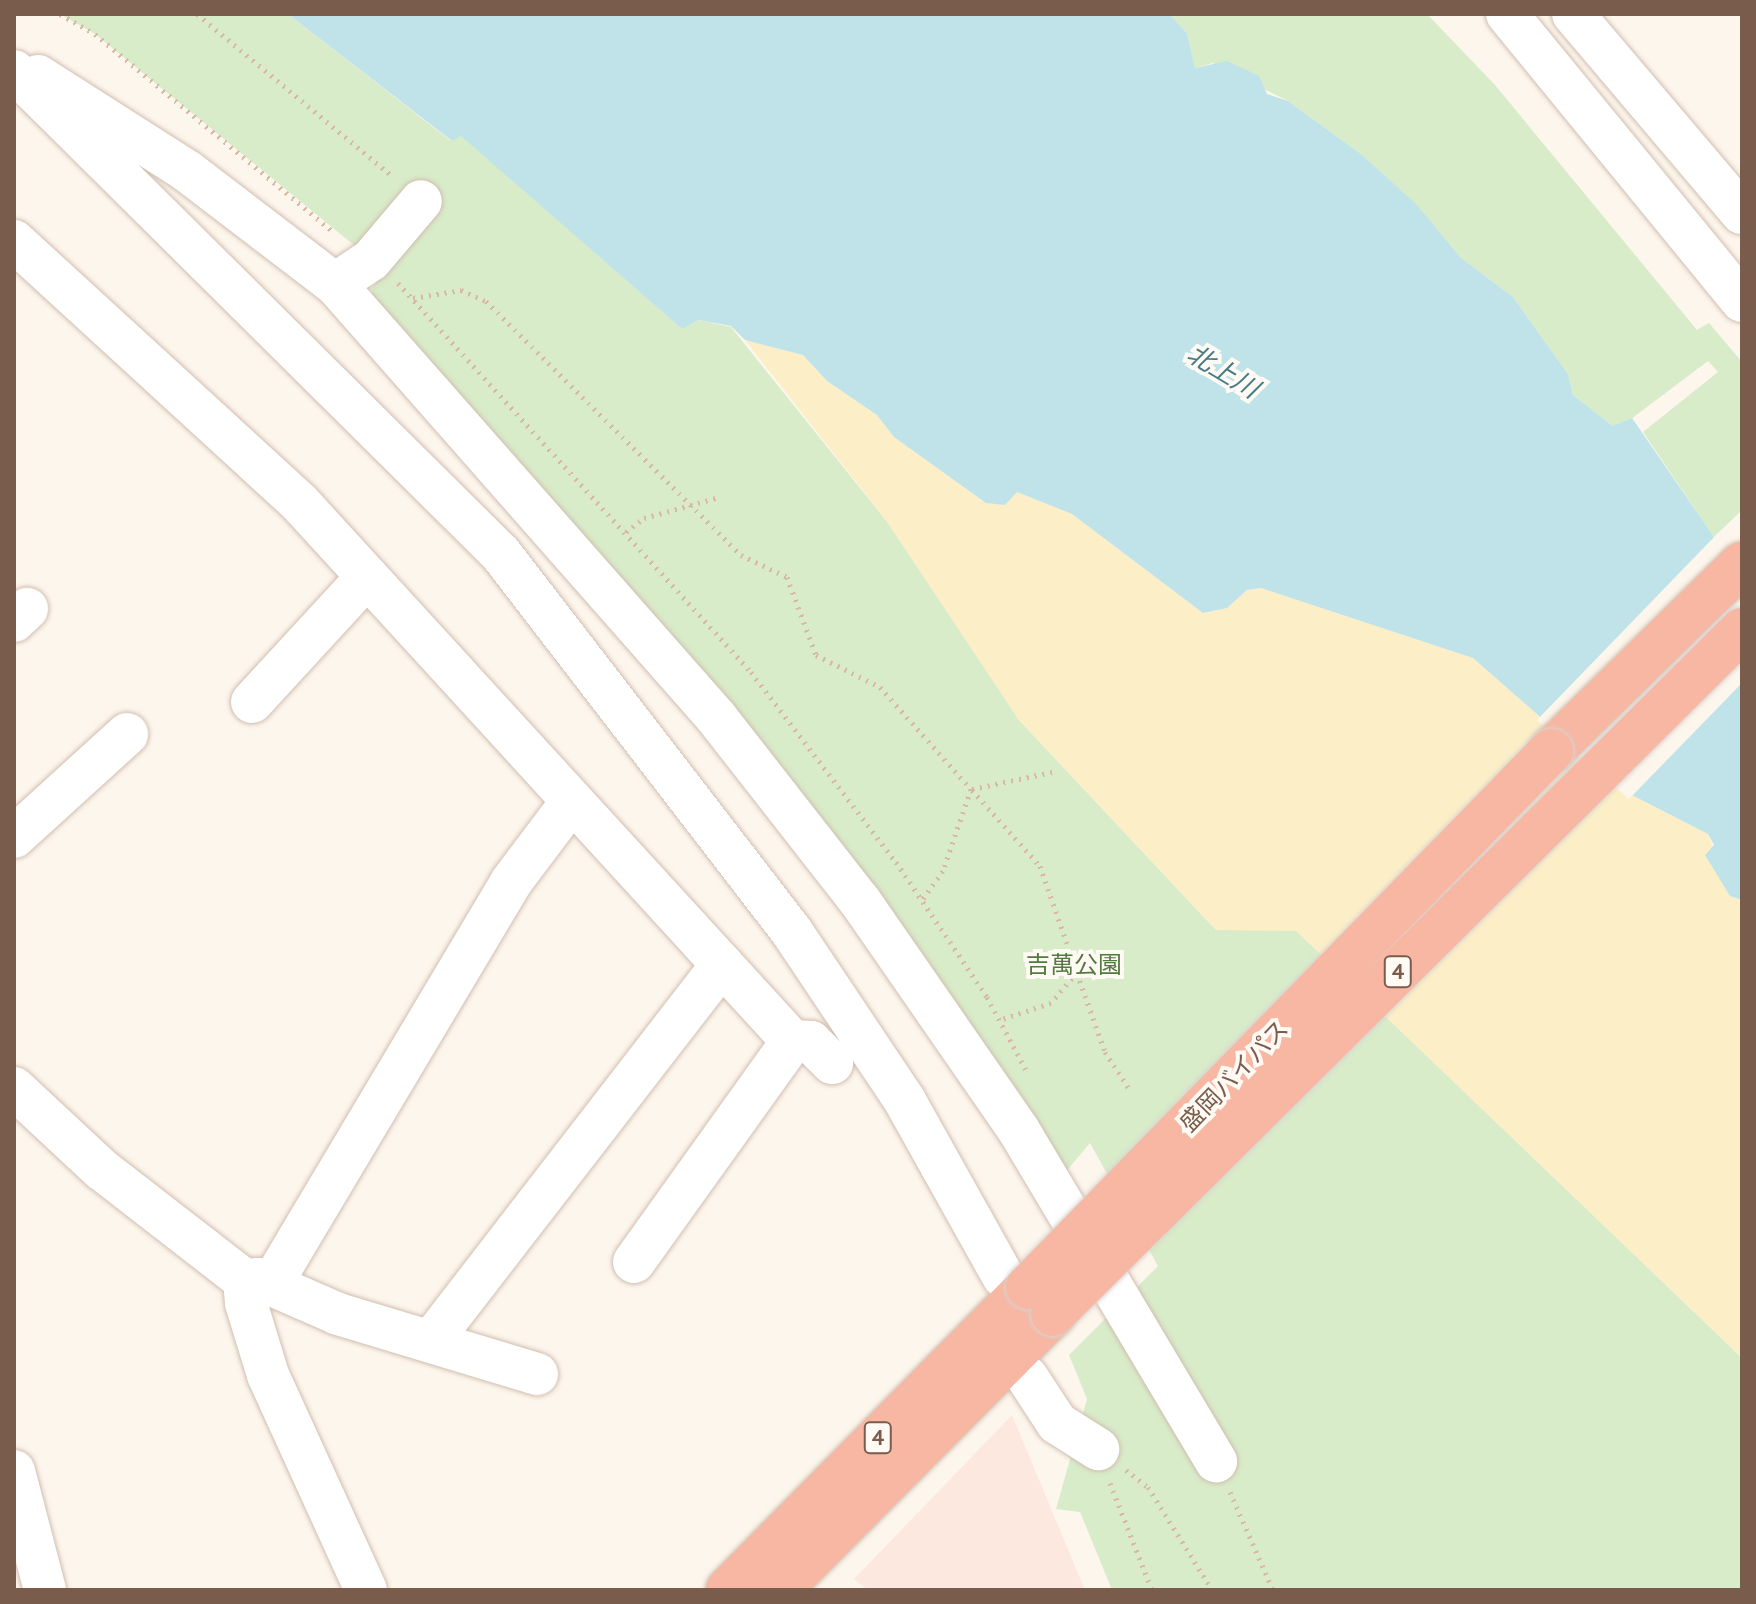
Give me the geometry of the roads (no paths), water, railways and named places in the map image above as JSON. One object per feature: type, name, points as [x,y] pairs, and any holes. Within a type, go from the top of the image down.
[{"type":"highway","name":"盛岡バイパス","points":[[728,1590],[1028,1292],[1551,751],[1742,564]]},
{"type":"highway","name":"盛岡バイパス","points":[[779,1590],[1028,1292],[1742,630]]},
{"type":"street","points":[[1507,14],[1742,301]]},
{"type":"street","points":[[1573,14],[1742,213]]},
{"type":"street","points":[[14,70],[46,79],[187,171],[335,284],[716,717],[860,901],[1018,1129],[1216,1461]]},
{"type":"street","points":[[14,70],[501,554],[682,783],[808,955],[1028,1292]]},
{"type":"street","points":[[335,284],[371,260],[421,201]]},
{"type":"street","points":[[14,241],[299,502],[792,1041],[811,1042],[832,1063]]},
{"type":"street","points":[[252,702],[367,577]]},
{"type":"street","points":[[14,837],[127,734]]},
{"type":"street","points":[[366,1590],[268,1375],[246,1303],[511,882],[572,801]]},
{"type":"street","points":[[431,1341],[722,964]]},
{"type":"street","points":[[634,1262],[792,1041]]},
{"type":"street","points":[[14,1088],[101,1169],[257,1282],[338,1314],[537,1374]]},
{"type":"street","points":[[1027,1377],[1057,1423],[1098,1449]]},
{"type":"street","points":[[14,1471],[33,1572]]},
{"type":"water","name":"北上川","points":[[288,14],[1169,14],[1187,33],[1195,68],[1227,61],[1259,76],[1267,94],[1288,101],[1361,154],[1417,205],[1460,257],[1513,297],[1568,374],[1573,395],[1613,426],[1632,418],[1710,531],[1742,582],[1742,900],[1730,896],[1705,855],[1714,845],[1708,834],[1626,792],[1473,658],[1261,588],[1247,590],[1227,608],[1203,613],[1072,514],[1017,492],[1005,505],[986,503],[894,437],[877,415],[827,381],[803,355],[745,340],[731,326],[698,320],[682,329],[461,136],[452,141]]},
{"type":"park label","name":"吉萬公園","points":[[1074,965]]}]
